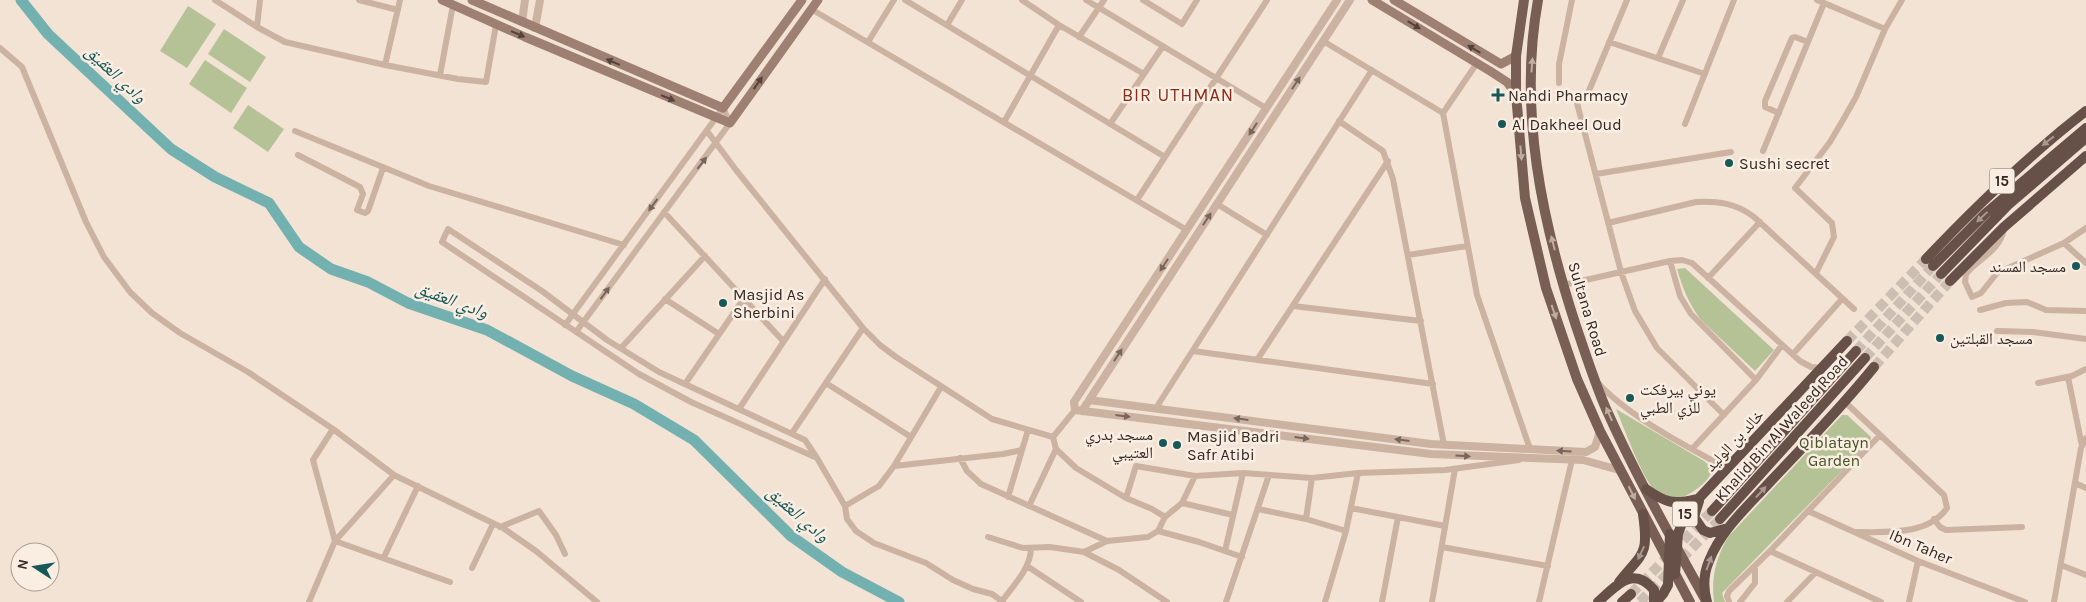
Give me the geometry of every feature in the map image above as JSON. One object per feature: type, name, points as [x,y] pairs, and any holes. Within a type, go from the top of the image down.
[{"type":"highway","name":"15","points":[[2086,111],[2040,147],[1985,197],[1929,262],[2086,128]]},
{"type":"highway","points":[[1941,274],[2008,205],[2086,138]]},
{"type":"highway","name":"15","points":[[1950,281],[2004,227],[2086,156]]},
{"type":"highway","name":"خالد بن الوليد","points":[[1675,574],[1678,534],[1682,521],[1699,498],[1847,341]]},
{"type":"highway","name":"Khalid Bin Al Waleed Road","points":[[1712,511],[1856,351]]},
{"type":"highway","name":"Khalid Bin Al Waleed Road","points":[[1720,519],[1865,358]]},
{"type":"highway","points":[[1707,602],[1704,583],[1707,567],[1728,528],[1845,402],[1874,367]]},
{"type":"highway","points":[[1646,489],[1659,498],[1673,503],[1699,498],[1695,511],[1696,523],[1703,530],[1710,533],[1728,528]]},
{"type":"highway","points":[[1598,602],[1618,584],[1640,557],[1646,538],[1643,514]]},
{"type":"highway","name":"15","points":[[1655,602],[1666,590],[1669,578],[1670,534]]},
{"type":"highway","points":[[1618,584],[1632,578],[1643,579],[1654,590],[1655,602]]},
{"type":"highway","points":[[1622,602],[1631,594]]},
{"type":"main road","points":[[442,0],[496,25],[730,123],[818,0]]},
{"type":"main road","points":[[472,0],[722,108],[802,0]]},
{"type":"main road","points":[[1372,0],[1507,82],[1516,94]]},
{"type":"main road","points":[[1394,0],[1501,64],[1516,56]]},
{"type":"main road","name":"Sultana Road","points":[[1524,0],[1516,56],[1516,94],[1525,198],[1546,288],[1577,379],[1600,431],[1690,602]]},
{"type":"main road","name":"Sultana Road","points":[[1538,0],[1531,71],[1531,111],[1541,195],[1563,285],[1607,410],[1646,489],[1707,602]]},
{"type":"street","points":[[215,0],[257,28],[285,42],[385,65],[486,82],[496,25]]},
{"type":"street","points":[[257,28],[260,0]]},
{"type":"street","points":[[360,0],[398,10]]},
{"type":"street","points":[[385,65],[400,0]]},
{"type":"street","points":[[522,22],[525,0]]},
{"type":"street","points":[[535,28],[540,0]]},
{"type":"street","points":[[868,42],[894,0]]},
{"type":"street","points":[[905,0],[1165,157]]},
{"type":"street","points":[[947,25],[962,0]]},
{"type":"street","points":[[1022,0],[1030,2],[1059,25],[1144,74]]},
{"type":"street","points":[[1086,0],[1266,108]]},
{"type":"street","points":[[1079,37],[1104,0]]},
{"type":"street","points":[[1143,0],[1182,24],[1197,0]]},
{"type":"street","points":[[1078,411],[1074,402],[1336,0]]},
{"type":"street","points":[[1053,437],[1089,400],[1350,0]]},
{"type":"street","points":[[1559,84],[1559,64],[1572,0]]},
{"type":"street","points":[[1588,92],[1626,0]]},
{"type":"street","points":[[1658,58],[1683,0]]},
{"type":"street","points":[[1685,124],[1734,0]]},
{"type":"street","points":[[1817,0],[1886,30]]},
{"type":"street","points":[[1816,273],[1834,237],[1832,223],[1795,188],[1830,142],[1843,120],[1856,97],[1886,30],[1902,0]]},
{"type":"street","points":[[1137,200],[1265,1]]},
{"type":"street","points":[[1763,151],[1824,3]]},
{"type":"street","points":[[440,75],[453,5]]},
{"type":"street","points":[[811,9],[1187,230]]},
{"type":"street","points":[[1004,122],[1059,25]]},
{"type":"street","points":[[1779,113],[1765,106],[1765,101],[1792,38],[1795,37],[1808,42]]},
{"type":"street","points":[[1323,41],[1444,113]]},
{"type":"street","points":[[1609,42],[1705,74]]},
{"type":"street","points":[[1110,124],[1163,46]]},
{"type":"street","points":[[0,48],[22,67],[86,222],[104,256],[130,292],[152,312],[180,333],[248,372],[333,430],[394,475],[497,525],[536,552],[597,602]]},
{"type":"street","points":[[1477,63],[1444,113],[1477,295],[1530,449]]},
{"type":"street","points":[[1156,408],[1372,70]]},
{"type":"street","points":[[1577,103],[1621,272],[1635,311],[1657,348],[1724,414]]},
{"type":"street","points":[[565,325],[722,108]]},
{"type":"street","points":[[576,332],[717,143],[730,123],[722,108]]},
{"type":"street","points":[[1339,121],[1383,151],[1388,162],[1408,255],[1444,445]]},
{"type":"street","points":[[294,131],[429,186],[624,245]]},
{"type":"street","points":[[707,131],[736,170],[864,328],[896,357],[992,419],[1053,437]]},
{"type":"street","points":[[1596,174],[1731,152]]},
{"type":"street","points":[[298,155],[360,187],[363,194],[357,208],[365,213],[368,211],[383,168]]},
{"type":"street","points":[[1256,360],[1388,162]]},
{"type":"street","points":[[1608,222],[1696,202],[1709,201],[1735,205],[1760,222],[1854,309]]},
{"type":"street","points":[[1217,204],[1267,235]]},
{"type":"street","points":[[664,212],[784,341]]},
{"type":"street","points":[[1708,278],[1760,222]]},
{"type":"street","points":[[2004,227],[1996,247],[1966,274],[1965,282],[1972,297],[1981,293],[1998,273],[2064,243],[2086,229]]},
{"type":"street","points":[[817,458],[691,402],[640,374],[442,242],[448,229],[542,291],[583,323],[659,372],[805,440],[817,458],[845,506],[847,519],[856,531],[874,543],[926,562],[953,580],[973,589],[992,594],[1003,602],[1027,566],[1031,556],[1031,548]]},
{"type":"street","points":[[2064,243],[2086,263]]},
{"type":"street","points":[[1408,255],[1467,246]]},
{"type":"street","points":[[621,348],[705,256]]},
{"type":"street","points":[[1563,285],[1670,261],[1682,260],[1692,263],[1806,366],[1821,368]]},
{"type":"street","points":[[1670,261],[1680,296],[1691,314],[1756,380]]},
{"type":"street","points":[[739,409],[825,279]]},
{"type":"street","points":[[686,384],[744,298]]},
{"type":"street","points":[[665,299],[719,334]]},
{"type":"street","points":[[1793,354],[1842,299]]},
{"type":"street","points":[[1980,310],[2006,303],[2027,302],[2046,310],[2086,310]]},
{"type":"street","points":[[1293,306],[1421,321]]},
{"type":"street","points":[[792,433],[864,328]]},
{"type":"street","points":[[1997,331],[2033,332],[2086,339]]},
{"type":"street","points":[[1692,449],[1756,380],[1782,345]]},
{"type":"street","points":[[1193,351],[1433,384]]},
{"type":"street","points":[[2038,383],[2068,377],[2086,369]]},
{"type":"street","points":[[2068,377],[2083,448]]},
{"type":"street","points":[[1595,380],[1620,404],[1728,469]]},
{"type":"street","points":[[826,383],[911,437]]},
{"type":"street","points":[[845,506],[879,486],[894,466],[941,387]]},
{"type":"street","points":[[1089,400],[1444,445],[1586,452],[1595,447],[1600,431]]},
{"type":"street","points":[[1845,402],[1944,495],[1947,508],[1924,525],[1896,532],[1854,532]]},
{"type":"street","points":[[1078,411],[1432,454],[1572,460],[1600,464],[1619,470]]},
{"type":"street","points":[[333,430],[313,460],[335,541]]},
{"type":"street","points":[[1008,497],[1028,430]]},
{"type":"street","points":[[1729,602],[1727,596],[1729,591],[1770,551],[1880,435]]},
{"type":"street","points":[[1053,437],[1056,449],[1076,468],[1126,498],[1165,517]]},
{"type":"street","points":[[2054,602],[2075,483],[2086,438]]},
{"type":"street","points":[[1029,506],[1056,449]]},
{"type":"street","points":[[894,466],[1003,454],[1022,450]]},
{"type":"street","points":[[960,458],[967,471],[981,484],[1108,541]]},
{"type":"street","points":[[1126,498],[1136,466],[1195,476],[1244,473],[1312,478],[1358,473],[1455,469],[1530,458]]},
{"type":"street","points":[[1539,602],[1572,460]]},
{"type":"street","points":[[1432,602],[1455,469]]},
{"type":"street","points":[[1225,551],[1244,473]]},
{"type":"street","points":[[1325,602],[1346,530],[1358,473]]},
{"type":"street","points":[[309,602],[335,541],[394,475]]},
{"type":"street","points":[[1226,602],[1269,475]]},
{"type":"street","points":[[1084,552],[1108,541],[1148,537],[1158,531],[1165,517],[1182,502],[1195,476]]},
{"type":"street","points":[[1306,519],[1312,478]]},
{"type":"street","points":[[2075,483],[2086,488]]},
{"type":"street","points":[[384,558],[418,486]]},
{"type":"street","points":[[1182,502],[1233,515]]},
{"type":"street","points":[[1351,508],[1445,526]]},
{"type":"street","points":[[1258,509],[1346,530]]},
{"type":"street","points":[[472,568],[497,525],[539,511],[556,535],[565,554]]},
{"type":"street","name":"Ibn Taher","points":[[1808,511],[1918,561],[2009,599],[2025,602]]},
{"type":"street","points":[[1382,602],[1398,517]]},
{"type":"street","points":[[1934,519],[1946,530],[2022,527]]},
{"type":"street","points":[[1158,531],[1242,556]]},
{"type":"street","points":[[988,537],[1031,548],[1050,547],[1084,552],[1119,570],[1167,602]]},
{"type":"street","points":[[335,541],[450,582]]},
{"type":"street","points":[[1442,547],[1548,566]]},
{"type":"street","points":[[1770,551],[1881,602]]},
{"type":"street","points":[[1909,602],[1918,561]]},
{"type":"street","points":[[2060,565],[2086,575]]},
{"type":"street","points":[[1027,566],[1081,602]]},
{"type":"street","points":[[1740,602],[1755,583],[1755,566]]},
{"type":"street","points":[[1787,602],[1816,572]]},
{"type":"green space","points":[[188,6],[216,24],[187,68],[160,51]]},
{"type":"green space","points":[[224,29],[266,57],[250,82],[208,54]]},
{"type":"green space","points":[[205,60],[247,88],[231,113],[189,84]]},
{"type":"green space","points":[[248,105],[284,129],[268,152],[233,128]]},
{"type":"green space","points":[[1685,268],[1774,350],[1755,371],[1701,320],[1687,296],[1677,269]]},
{"type":"green space","points":[[1616,409],[1704,461],[1711,469],[1709,478],[1700,487],[1683,497],[1671,498],[1657,492],[1646,478],[1640,466]]},
{"type":"green space","name":"Qiblatayn Garden","points":[[1842,415],[1847,415],[1871,437],[1870,442],[1722,593],[1725,602],[1714,602],[1713,584],[1715,568],[1720,552],[1728,537]]},
{"type":"waterway","name":"وادي العقيق","points":[[21,0],[48,34],[171,149],[215,177],[269,203],[299,247],[331,269],[368,282],[408,303],[487,330],[572,376],[634,404],[694,440],[791,536],[842,572],[899,602]]},
{"type":"tunnel","points":[[1847,341],[1926,259]]},
{"type":"tunnel","points":[[1856,351],[1933,266]]},
{"type":"tunnel","points":[[1865,358],[1941,274]]},
{"type":"tunnel","points":[[1874,367],[1950,281]]},
{"type":"tunnel","points":[[1631,594],[1712,511]]},
{"type":"tunnel","points":[[1640,602],[1720,519]]},
{"type":"place","name":"Nahdi Pharmacy","points":[[1498,95]]},
{"type":"place","name":"Al Dakheel Oud","points":[[1502,124]]},
{"type":"place","name":"Sushi secret","points":[[1729,163]]},
{"type":"place","name":"مسجد المسند","points":[[2076,266]]},
{"type":"place","name":"Masjid As Sherbini","points":[[723,303]]},
{"type":"place","name":"مسجد القبلتين","points":[[1940,338]]},
{"type":"place","name":"يوني بيرفكت للزي الطبي","points":[[1630,398]]},
{"type":"place","name":"مسجد بدري العتيبي","points":[[1163,443]]},
{"type":"place","name":"Masjid Badri Safr Atibi","points":[[1177,445]]},
{"type":"district","name":"BIR UTHMAN","points":[[1178,95]]}]
